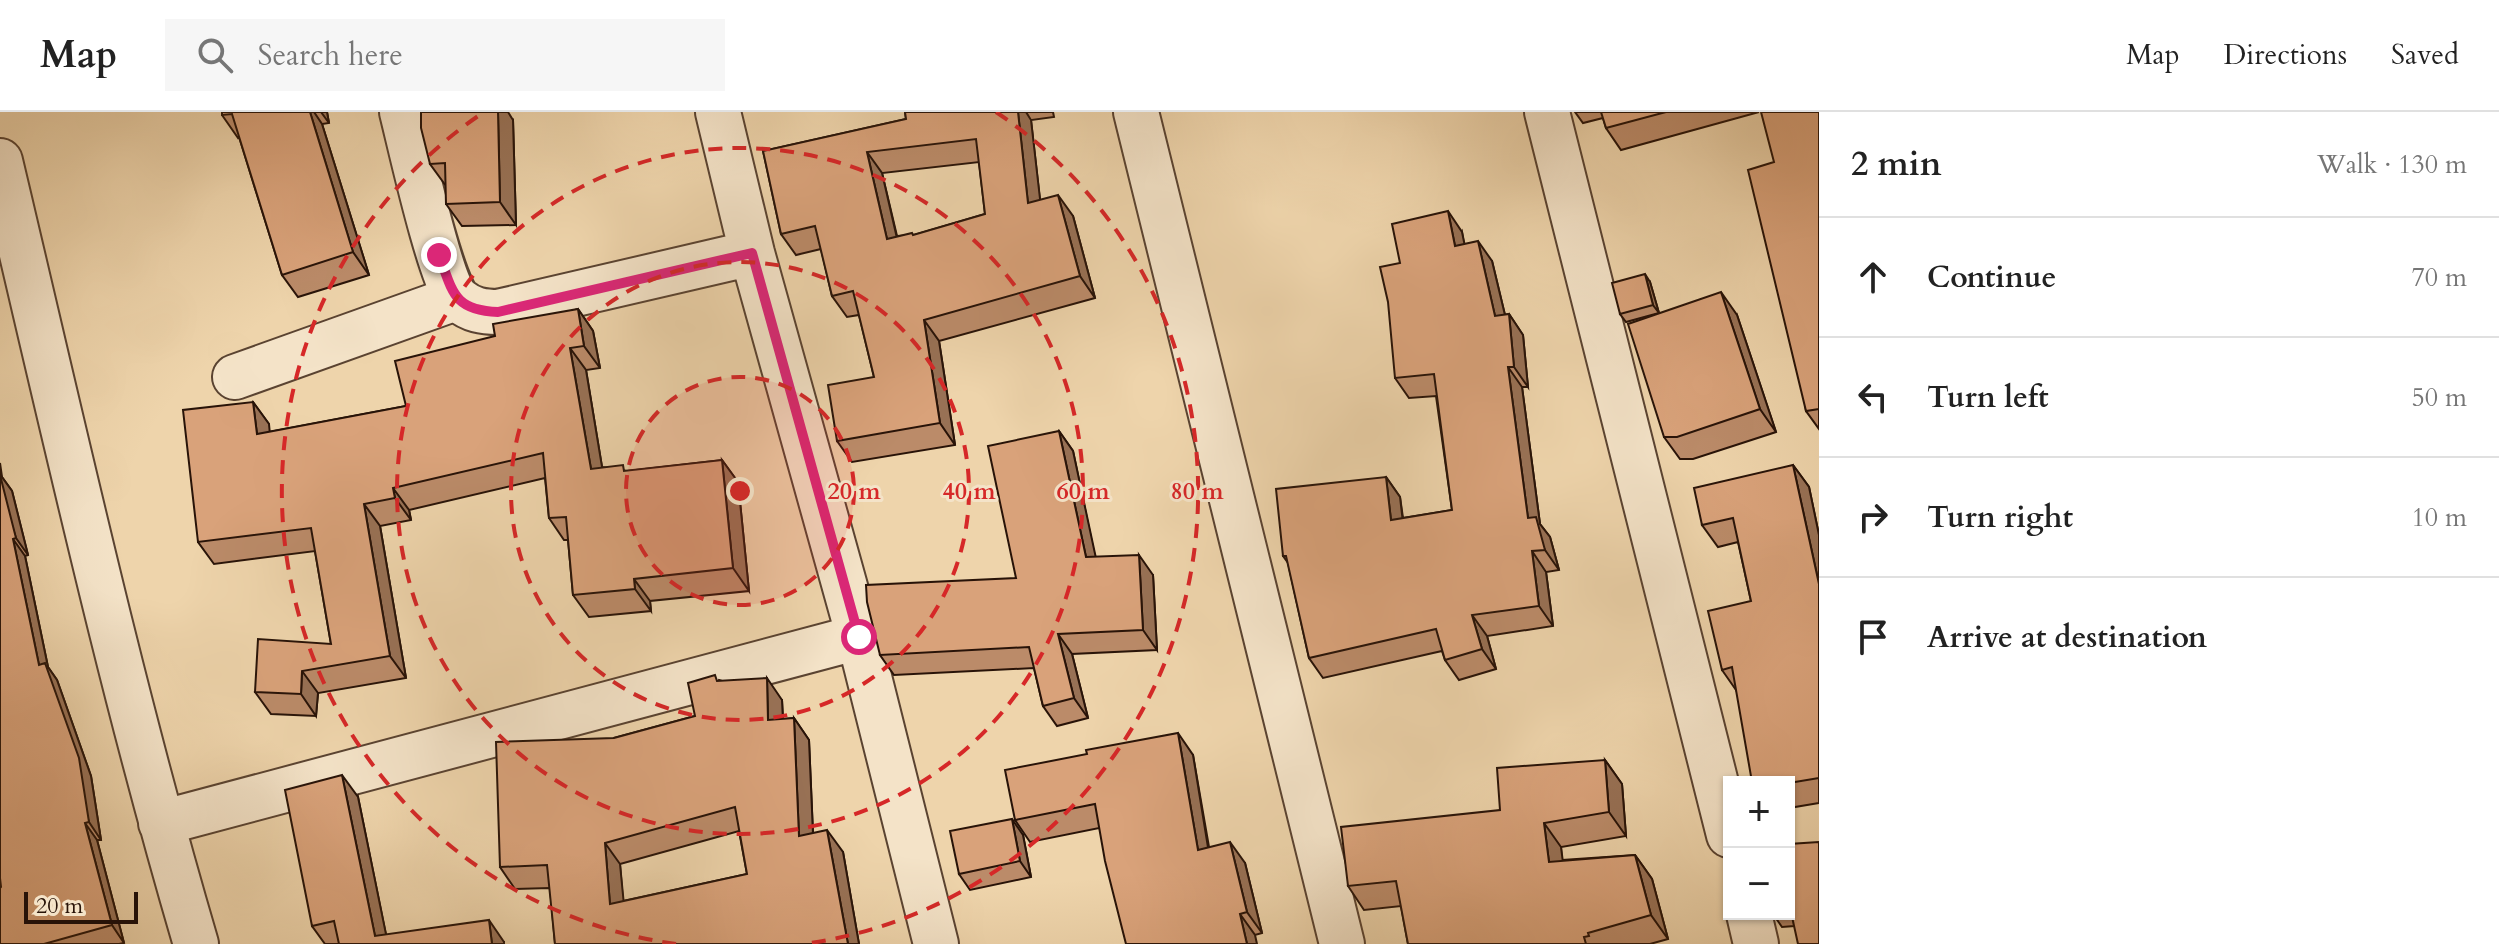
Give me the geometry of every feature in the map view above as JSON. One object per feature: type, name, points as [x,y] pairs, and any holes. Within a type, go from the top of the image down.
[{"type":"street","points":[[402,112],[439,255],[456,298],[477,311],[498,312],[752,253]]},
{"type":"street","points":[[718,112],[752,253],[859,637],[936,944]]},
{"type":"street","points":[[1136,112],[1342,944]]},
{"type":"street","points":[[1547,112],[1723,811]]},
{"type":"street","points":[[0,161],[161,823],[196,944]]},
{"type":"street","points":[[235,377],[456,298]]},
{"type":"street","points":[[161,823],[859,637]]},
{"type":"street","points":[[1750,920],[1756,944]]},
{"type":"building","points":[[222,112],[310,112],[353,252],[282,275],[232,114],[222,115]]},
{"type":"building","points":[[421,112],[498,112],[500,202],[446,204],[445,163],[430,164],[421,128]]},
{"type":"building","points":[[905,112],[1018,112],[1028,203],[1058,195],[1080,276],[924,320],[940,423],[837,441],[828,385],[874,377],[853,291],[832,296],[815,226],[781,234],[763,151],[906,119]],"holes":[[[976,139],[985,214],[913,235],[887,239],[867,152]]]},
{"type":"building","points":[[1601,112],[1666,112],[1606,128]]},
{"type":"building","points":[[1761,112],[1819,112],[1819,409],[1806,411],[1748,170],[1774,162]]},
{"type":"building","points":[[1448,211],[1455,246],[1478,241],[1495,316],[1509,314],[1514,367],[1508,367],[1528,518],[1536,517],[1545,550],[1532,551],[1539,606],[1472,615],[1482,649],[1445,660],[1436,629],[1309,658],[1286,556],[1283,556],[1276,489],[1386,477],[1391,520],[1452,510],[1434,374],[1395,378],[1388,302],[1380,267],[1400,263],[1392,224]]},
{"type":"building","points":[[1645,274],[1653,305],[1620,314],[1612,283]]},
{"type":"building","points":[[1721,292],[1760,409],[1677,437],[1664,437],[1628,324]]},
{"type":"building","points":[[578,309],[584,346],[570,348],[591,469],[623,465],[624,471],[722,460],[733,568],[634,579],[635,589],[573,595],[566,517],[549,518],[543,453],[393,488],[395,498],[364,504],[390,656],[302,671],[301,694],[255,692],[258,639],[331,644],[311,528],[198,542],[183,410],[253,402],[257,434],[406,406],[395,361],[495,336],[493,324]]},
{"type":"building","points":[[1059,431],[1086,557],[1139,555],[1143,630],[1058,634],[1074,698],[1043,706],[1029,647],[880,655],[866,585],[1016,578],[988,446]]},
{"type":"building","points":[[1793,465],[1819,584],[1819,778],[1795,782],[1795,776],[1751,776],[1732,667],[1722,670],[1708,611],[1751,601],[1733,518],[1702,525],[1694,488]]},
{"type":"building","points":[[0,475],[16,538],[13,539],[39,665],[45,663],[79,758],[89,822],[85,823],[112,925],[44,944],[0,944]]},
{"type":"building","points":[[715,675],[717,681],[767,678],[768,720],[794,718],[799,836],[827,830],[848,944],[555,944],[547,865],[500,867],[496,742],[614,738],[695,716],[688,683]],"holes":[[[735,807],[747,874],[610,904],[605,843]]]},
{"type":"building","points":[[1178,733],[1198,850],[1230,842],[1247,912],[1240,914],[1247,944],[1126,944],[1105,861],[1095,804],[1015,820],[1005,770],[1087,754],[1086,750]]},
{"type":"building","points":[[1605,760],[1609,812],[1544,823],[1549,862],[1635,855],[1651,915],[1588,933],[1589,936],[1584,937],[1586,944],[1408,944],[1396,881],[1348,886],[1341,827],[1500,810],[1497,768]]},
{"type":"building","points":[[342,775],[375,936],[489,920],[492,944],[339,944],[334,921],[312,926],[285,790]]},
{"type":"building","points":[[1012,819],[1020,861],[959,874],[950,831]]},
{"type":"building","points":[[1819,842],[1819,944],[1798,944],[1793,920],[1795,844]]},
{"type":"route","points":[[439,255],[456,298],[477,311],[498,312],[752,253],[859,637]]}]
